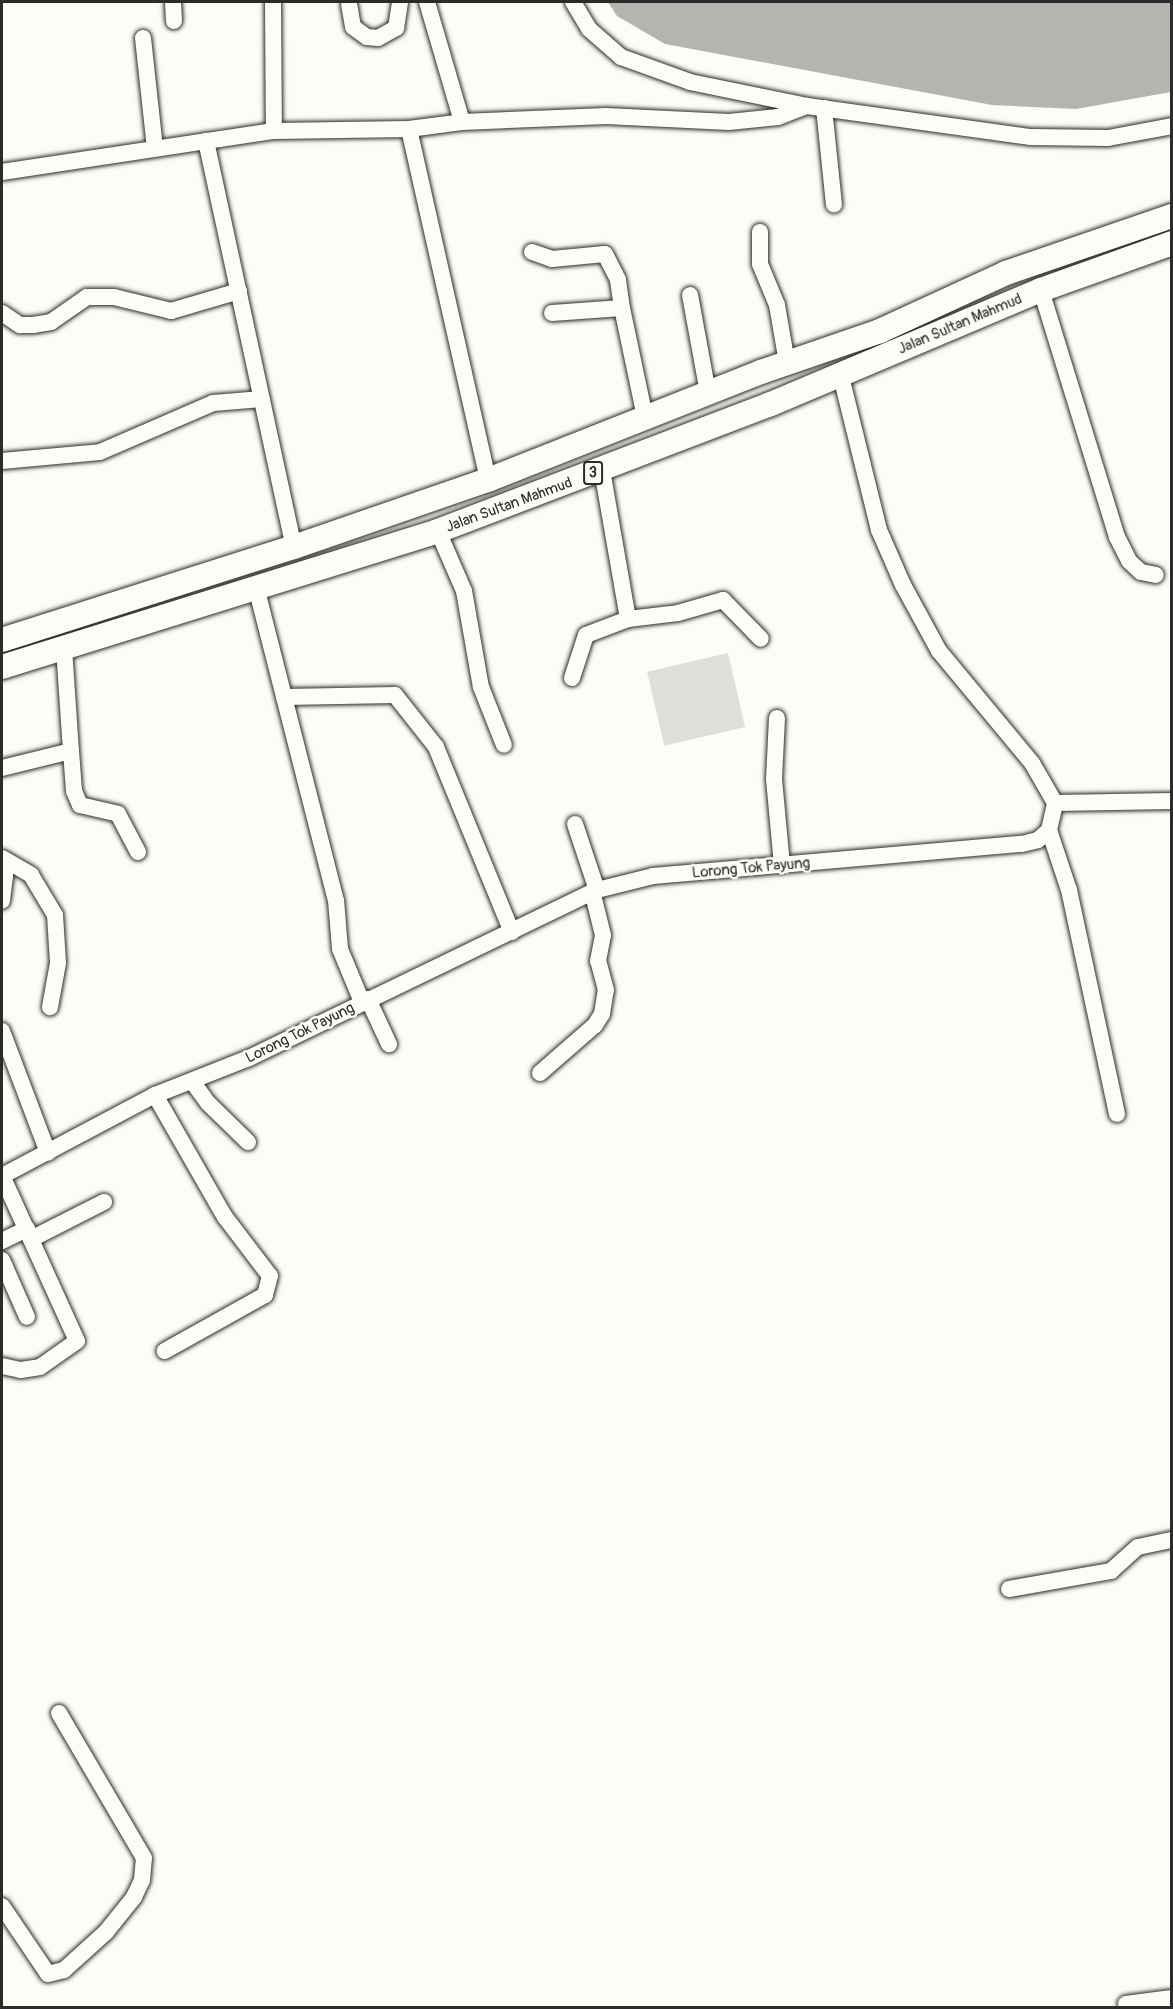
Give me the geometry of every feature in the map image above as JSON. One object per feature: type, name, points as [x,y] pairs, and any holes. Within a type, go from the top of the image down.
[{"type":"highway","name":"Jalan Sultan Mahmud","points":[[2,639],[294,547],[488,480],[761,372],[880,331],[1006,273],[1172,216]]},
{"type":"highway","name":"Jalan Sultan Mahmud","points":[[2,667],[438,531],[771,404],[1041,290],[1172,243]]},
{"type":"highway","points":[[761,372],[771,404]]},
{"type":"street","points":[[173,2],[174,21]]},
{"type":"street","points":[[273,2],[274,131]]},
{"type":"street","points":[[349,4],[353,27],[366,37],[378,38],[396,28],[400,2]]},
{"type":"street","points":[[427,2],[462,122]]},
{"type":"street","points":[[573,2],[605,46],[642,68],[690,82],[807,106],[1031,137],[1108,138],[1172,126]]},
{"type":"street","points":[[143,38],[155,148]]},
{"type":"street","points":[[2,171],[274,131],[410,129],[462,122],[606,116],[729,122],[778,117],[807,106]]},
{"type":"street","points":[[824,108],[834,204]]},
{"type":"street","points":[[410,129],[488,480]]},
{"type":"street","points":[[206,141],[294,547]]},
{"type":"street","points":[[760,232],[760,264],[777,305],[786,363]]},
{"type":"street","points":[[531,252],[552,259],[604,254],[618,280],[645,417]]},
{"type":"street","points":[[1041,290],[1117,537],[1129,561],[1141,572],[1156,575]]},
{"type":"street","points":[[2,313],[20,325],[33,325],[51,322],[87,297],[114,297],[171,311],[238,291]]},
{"type":"street","points":[[690,295],[708,393]]},
{"type":"street","points":[[552,313],[622,308]]},
{"type":"street","points":[[841,375],[879,531],[903,585],[939,651],[1032,763],[1055,802],[1049,830],[1069,890],[1117,1114]]},
{"type":"street","points":[[2,461],[100,452],[213,403],[262,399]]},
{"type":"street","points":[[602,470],[628,619]]},
{"type":"street","points":[[438,531],[466,600],[481,687],[504,745]]},
{"type":"street","points":[[256,587],[336,900],[340,949],[389,1044]]},
{"type":"street","points":[[572,678],[586,634],[628,619],[678,613],[723,600],[761,639]]},
{"type":"street","points":[[64,648],[74,791],[80,805],[118,814],[138,852]]},
{"type":"street","points":[[284,697],[395,695],[436,747],[512,932]]},
{"type":"street","points":[[777,718],[774,779],[783,866]]},
{"type":"street","points":[[2,768],[71,751]]},
{"type":"street","points":[[1055,802],[1172,801]]},
{"type":"street","points":[[540,1073],[595,1025],[602,1014],[606,990],[598,961],[603,935],[594,890],[575,824]]},
{"type":"street","name":"Lorong Tok Payung","points":[[2,1176],[155,1095],[249,1058],[512,932],[594,890],[653,876],[1022,844],[1038,840],[1049,830]]},
{"type":"street","points":[[2,859],[5,876],[2,901]]},
{"type":"street","points":[[2,859],[31,875],[55,915],[58,963],[50,1007]]},
{"type":"street","points":[[2,1030],[48,1153]]},
{"type":"street","points":[[192,1081],[208,1103],[248,1142]]},
{"type":"street","points":[[155,1095],[225,1217],[270,1276],[265,1295],[165,1351]]},
{"type":"street","points":[[2,1176],[77,1341],[40,1367],[21,1370],[2,1366]]},
{"type":"street","points":[[2,1241],[29,1234],[104,1202]]},
{"type":"street","points":[[2,1260],[27,1317]]},
{"type":"street","points":[[1009,1589],[1111,1570],[1138,1547],[1172,1540]]},
{"type":"street","points":[[2,1906],[48,1974],[64,1970],[106,1932],[142,1880],[144,1858],[59,1713]]},
{"type":"street","points":[[1126,2004],[1172,1998]]},
{"type":"shaded area","points":[[608,2],[1171,2],[1171,92],[1076,109],[992,105],[665,44],[617,16]]},
{"type":"shaded area","points":[[728,653],[745,727],[664,746],[647,672]]}]
